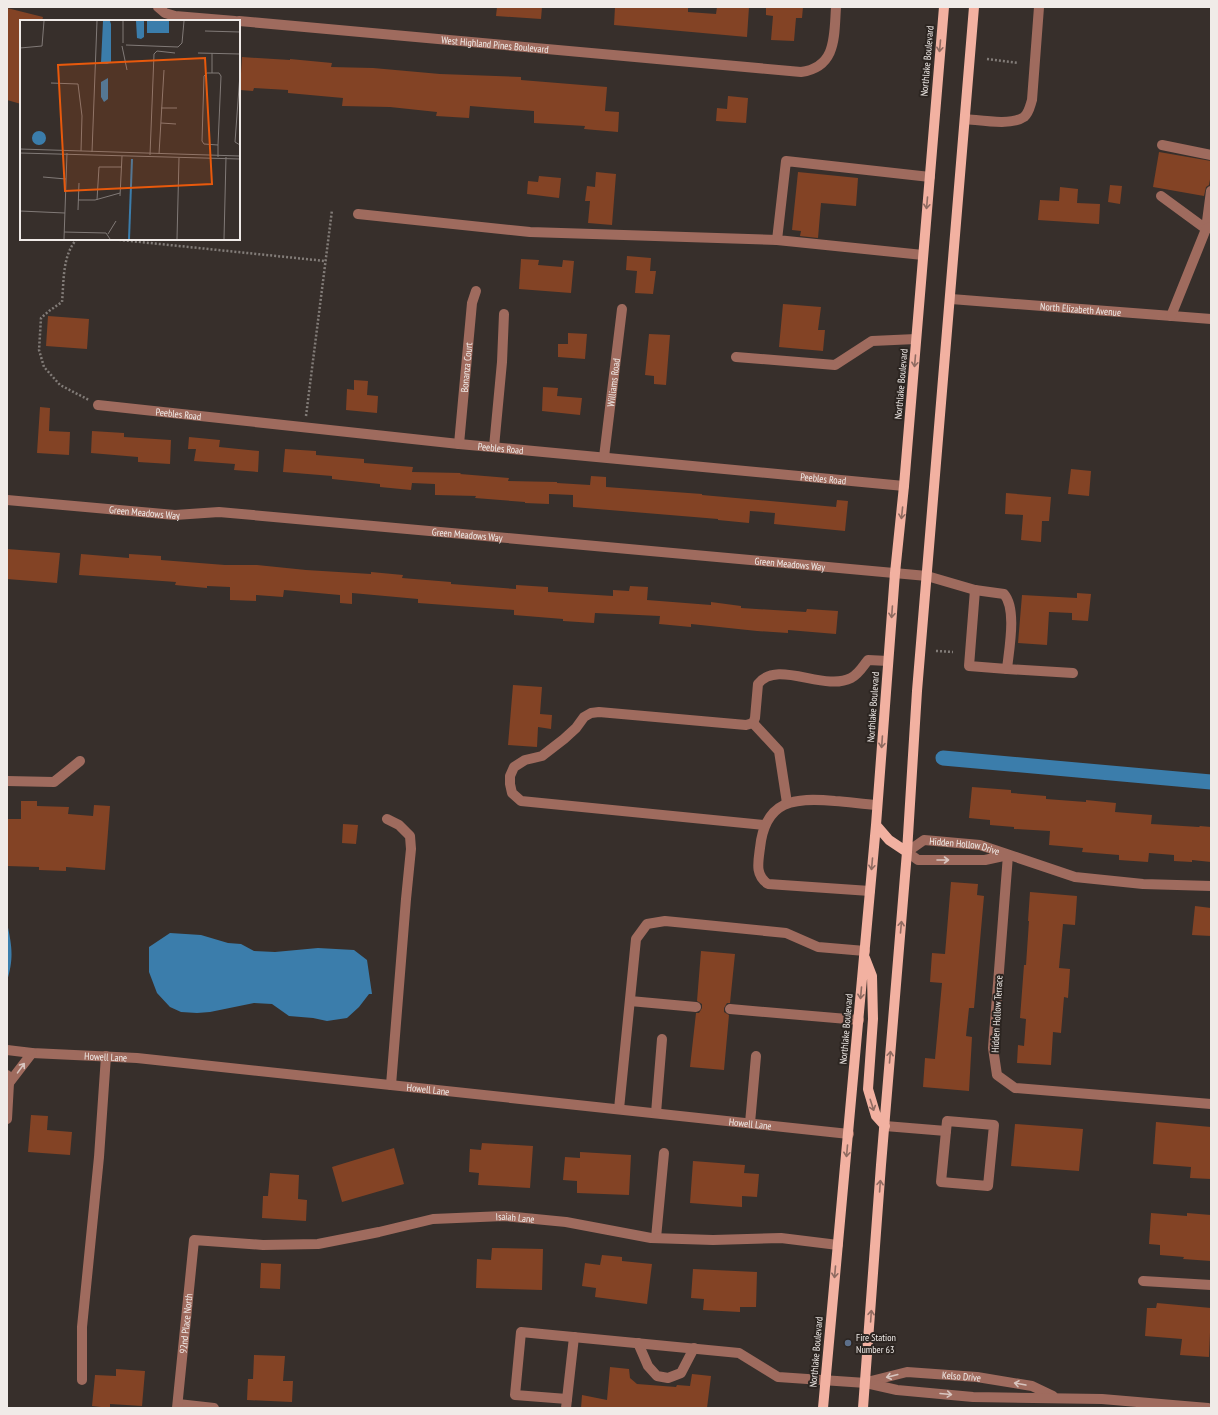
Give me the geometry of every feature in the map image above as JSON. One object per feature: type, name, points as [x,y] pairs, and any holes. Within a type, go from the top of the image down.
[{"type":"main road","name":"Northlake Boulevard","points":[[823,1408],[876,825],[895,573],[904,486],[944,7]]},
{"type":"main road","points":[[863,1408],[907,852],[917,691],[974,7]]},
{"type":"main road","points":[[876,825],[889,840],[907,852]]},
{"type":"main road","points":[[864,954],[872,976],[872,1019],[868,1089],[876,1116],[885,1126]]},
{"type":"street","points":[[158,7],[165,13],[175,16],[223,20]]},
{"type":"street","name":"West Highland Pines Boulevard","points":[[240,21],[801,72],[820,66],[831,52],[834,42],[836,7]]},
{"type":"street","points":[[965,119],[1004,121],[1015,120],[1024,116],[1030,109],[1032,100],[1039,7]]},
{"type":"street","points":[[1162,145],[1211,155]]},
{"type":"street","points":[[777,240],[786,161],[930,177]]},
{"type":"street","points":[[1171,316],[1208,228],[1211,191]]},
{"type":"street","points":[[1161,196],[1208,228]]},
{"type":"street","points":[[358,214],[530,232],[777,240],[923,256]]},
{"type":"street","name":"Bonanza Court","points":[[459,444],[472,303],[476,291]]},
{"type":"street","name":"North Elizabeth Avenue","points":[[950,299],[1211,319]]},
{"type":"street","name":"Williams Road","points":[[604,457],[622,309]]},
{"type":"street","points":[[494,447],[502,362],[504,314]]},
{"type":"street","points":[[736,358],[835,365],[872,341],[916,339]]},
{"type":"street","name":"Peebles Road","points":[[98,405],[459,444],[904,486]]},
{"type":"street","name":"Green Meadows Way","points":[[7,500],[175,515],[219,512],[927,576],[975,590],[1004,594],[1008,599],[1011,613],[1007,668]]},
{"type":"street","points":[[975,590],[968,666],[1073,673]]},
{"type":"street","points":[[753,723],[755,718],[758,684],[764,678],[778,674],[837,682],[853,676],[868,660],[888,661]]},
{"type":"street","points":[[753,723],[740,725],[599,712],[591,713],[584,717],[576,728],[552,749],[542,756],[525,760],[514,767],[510,776],[510,784],[512,793],[521,801],[765,825]]},
{"type":"street","points":[[753,723],[779,751],[786,803]]},
{"type":"street","points":[[7,781],[54,782],[80,761]]},
{"type":"street","points":[[870,891],[768,884],[762,880],[758,874],[758,867],[760,846],[765,825],[774,812],[786,803],[799,800],[823,800],[877,805]]},
{"type":"street","points":[[387,819],[399,825],[410,836],[411,849],[392,1085]]},
{"type":"street","name":"Hidden Hollow Drive","points":[[1008,855],[985,860],[918,860],[907,852],[924,840],[980,845],[1075,877],[1143,884],[1211,886]]},
{"type":"street","name":"Hidden Hollow Terrace","points":[[1008,855],[993,1048],[998,1075],[1015,1088],[1211,1104]]},
{"type":"street","points":[[620,1109],[636,939],[647,924],[665,921],[786,933],[818,947],[864,954]]},
{"type":"street","points":[[630,1000],[696,1007]]},
{"type":"street","points":[[730,1009],[859,1020]]},
{"type":"street","points":[[656,1113],[662,1039]]},
{"type":"street","name":"Howell Lane","points":[[7,1050],[32,1053],[137,1058],[849,1134]]},
{"type":"street","points":[[7,1119],[8,1079],[32,1053]]},
{"type":"street","points":[[82,1380],[82,1327],[98,1165],[106,1056]]},
{"type":"street","points":[[750,1123],[756,1056]]},
{"type":"street","points":[[947,1121],[994,1125],[988,1186],[941,1182],[946,1131],[947,1121]]},
{"type":"street","points":[[885,1126],[946,1131]]},
{"type":"street","points":[[656,1238],[664,1153]]},
{"type":"street","name":"Isaiah Lane","points":[[194,1240],[263,1245],[318,1244],[379,1232],[433,1219],[504,1216],[566,1222],[656,1238],[713,1240],[781,1238],[838,1245]]},
{"type":"street","name":"92nd Place North","points":[[178,1406],[194,1240]]},
{"type":"street","points":[[1143,1281],[1211,1285]]},
{"type":"street","name":"Kelso Drive","points":[[567,1403],[515,1395],[521,1332],[739,1353],[778,1377],[866,1383],[897,1390],[973,1397],[1056,1398],[1102,1403],[1208,1408]]},
{"type":"street","points":[[567,1403],[574,1337]]},
{"type":"street","points":[[638,1343],[648,1366],[657,1376],[668,1378],[681,1373],[694,1348]]},
{"type":"street","name":"Kelso Drive","points":[[866,1383],[907,1372],[977,1377],[1032,1386],[1056,1398]]},
{"type":"street","points":[[178,1406],[214,1408]]},
{"type":"path","points":[[987,59],[1018,63]]},
{"type":"path","points":[[305,427],[332,210]]},
{"type":"path","points":[[76,240],[72,245],[66,263],[62,302],[48,311],[41,318],[39,350],[44,367],[60,385],[98,405]]},
{"type":"path","points":[[121,240],[325,261]]},
{"type":"path","points":[[936,651],[952,652]]},
{"type":"water","points":[[7,923],[12,952],[11,965],[7,981]]},
{"type":"water","points":[[170,933],[201,935],[228,943],[241,944],[254,951],[275,952],[318,948],[354,950],[367,960],[372,994],[369,994],[359,1007],[347,1018],[327,1021],[289,1016],[272,1004],[254,1003],[210,1012],[181,1012],[170,1007],[157,993],[149,972],[149,947]]},
{"type":"building","points":[[497,7],[542,7],[541,19],[496,16]]},
{"type":"building","points":[[615,7],[688,7],[688,12],[716,14],[717,7],[749,7],[747,37],[614,25]]},
{"type":"building","points":[[766,7],[803,7],[802,18],[796,18],[794,41],[771,40],[773,16],[766,15]]},
{"type":"building","points":[[7,8],[43,17],[42,20],[20,20],[20,104],[7,100]]},
{"type":"building","points":[[242,57],[332,63],[331,67],[373,68],[440,74],[521,77],[521,80],[607,87],[605,111],[619,112],[618,132],[584,129],[585,126],[534,123],[534,111],[470,106],[469,118],[436,116],[437,112],[390,107],[342,106],[343,98],[288,93],[288,90],[254,88],[253,91],[240,90]]},
{"type":"building","points":[[728,96],[748,98],[746,123],[716,121],[717,108],[727,109]]},
{"type":"building","points":[[1159,152],[1211,161],[1209,185],[1206,187],[1204,196],[1153,187]]},
{"type":"building","points":[[596,172],[616,174],[612,225],[588,223],[590,201],[585,201],[587,186],[595,187]]},
{"type":"building","points":[[798,172],[858,178],[856,206],[821,203],[818,238],[800,236],[801,231],[792,230]]},
{"type":"building","points":[[539,176],[561,178],[559,198],[527,194],[528,181],[538,182]]},
{"type":"building","points":[[1110,185],[1122,186],[1120,204],[1108,202]]},
{"type":"building","points":[[1060,187],[1078,189],[1077,203],[1100,204],[1099,224],[1038,220],[1040,200],[1059,201]]},
{"type":"building","points":[[627,256],[651,258],[650,271],[656,271],[653,294],[635,293],[637,271],[626,270]]},
{"type":"building","points":[[521,259],[539,260],[538,265],[562,267],[563,260],[574,261],[571,293],[519,289]]},
{"type":"building","points":[[783,304],[821,307],[818,330],[825,330],[823,351],[779,347]]},
{"type":"building","points":[[48,316],[89,319],[87,349],[46,346]]},
{"type":"building","points":[[568,333],[587,334],[585,359],[558,357],[558,344],[568,344]]},
{"type":"building","points":[[649,334],[670,335],[666,385],[654,384],[654,376],[645,375]]},
{"type":"building","points":[[354,380],[368,381],[367,395],[378,396],[377,413],[346,410],[347,389],[354,390]]},
{"type":"building","points":[[543,387],[558,388],[557,396],[582,398],[580,415],[542,411]]},
{"type":"building","points":[[40,407],[50,408],[49,431],[70,432],[69,455],[37,453]]},
{"type":"building","points":[[92,431],[124,433],[124,437],[171,440],[170,464],[138,462],[138,457],[91,453]]},
{"type":"building","points":[[189,437],[220,440],[219,447],[259,451],[258,472],[234,470],[235,464],[194,461],[196,449],[188,449]]},
{"type":"building","points":[[285,449],[316,451],[316,455],[364,459],[364,463],[413,467],[412,472],[461,473],[460,474],[509,478],[508,481],[557,482],[590,485],[591,476],[606,477],[606,487],[702,494],[836,507],[837,500],[848,501],[845,531],[774,524],[775,513],[750,511],[749,523],[573,507],[573,495],[549,494],[549,504],[475,498],[476,496],[435,495],[435,484],[412,483],[411,490],[380,487],[380,484],[332,479],[332,476],[283,472]]},
{"type":"building","points":[[1071,469],[1091,471],[1089,496],[1068,494]]},
{"type":"building","points":[[1006,493],[1051,497],[1049,521],[1042,521],[1041,542],[1021,540],[1023,515],[1005,514]]},
{"type":"building","points":[[7,549],[60,553],[57,583],[7,579]]},
{"type":"building","points":[[81,554],[129,558],[129,554],[161,556],[161,560],[225,565],[257,565],[371,574],[371,572],[403,575],[402,578],[451,582],[451,584],[516,589],[516,585],[548,587],[548,592],[613,596],[613,590],[629,591],[630,586],[648,587],[647,600],[711,605],[711,602],[741,606],[741,608],[806,612],[807,609],[838,611],[836,634],[788,630],[788,633],[757,631],[691,624],[691,627],[659,624],[660,616],[595,613],[594,623],[563,621],[563,619],[514,615],[514,610],[418,603],[418,599],[352,593],[352,604],[340,603],[340,595],[284,590],[283,597],[256,595],[256,601],[230,600],[230,587],[207,586],[207,588],[175,585],[176,582],[79,575]]},
{"type":"building","points":[[1077,593],[1091,594],[1088,621],[1072,620],[1072,613],[1049,612],[1047,645],[1018,643],[1022,595],[1077,598]]},
{"type":"building","points":[[513,685],[542,687],[540,714],[552,715],[551,729],[538,727],[537,747],[508,745]]},
{"type":"building","points":[[972,787],[1011,790],[1011,793],[1046,796],[1046,799],[1086,802],[1086,800],[1116,803],[1115,812],[1152,815],[1151,824],[1211,827],[1211,862],[1192,860],[1192,862],[1174,861],[1174,855],[1149,853],[1148,862],[1119,860],[1119,855],[1082,852],[1083,848],[1049,845],[1050,831],[1014,829],[1014,827],[990,825],[990,820],[969,818]]},
{"type":"building","points":[[21,801],[37,801],[37,806],[69,807],[68,814],[93,816],[94,805],[110,806],[105,870],[66,867],[66,871],[39,870],[39,867],[7,866],[8,819],[21,819]]},
{"type":"building","points":[[343,824],[358,825],[356,844],[342,843]]},
{"type":"building","points":[[951,882],[978,884],[977,895],[984,896],[974,1008],[969,1008],[966,1036],[972,1037],[969,1091],[923,1087],[925,1058],[935,1059],[942,983],[930,982],[932,953],[945,954]]},
{"type":"building","points":[[1030,892],[1077,896],[1075,925],[1063,924],[1059,968],[1070,969],[1068,998],[1064,997],[1061,1033],[1053,1032],[1051,1065],[1017,1063],[1018,1045],[1024,1046],[1026,1019],[1020,1018],[1024,965],[1026,965]]},
{"type":"building","points":[[1195,906],[1211,908],[1211,936],[1192,935]]},
{"type":"building","points":[[701,951],[735,954],[730,1003],[727,1003],[724,1008],[724,1012],[729,1015],[724,1070],[690,1067],[696,1013],[699,1013],[702,1008],[702,1004],[697,1001]]},
{"type":"building","points":[[31,1115],[48,1116],[47,1130],[72,1132],[70,1155],[28,1152]]},
{"type":"building","points":[[1156,1122],[1211,1127],[1211,1179],[1190,1178],[1191,1167],[1153,1164]]},
{"type":"building","points":[[1015,1124],[1083,1129],[1079,1171],[1011,1166]]},
{"type":"building","points":[[482,1143],[533,1146],[530,1188],[478,1185],[479,1173],[469,1172],[470,1149],[481,1150]]},
{"type":"building","points":[[394,1148],[404,1184],[342,1202],[332,1167]]},
{"type":"building","points":[[580,1152],[631,1155],[629,1195],[577,1193],[577,1181],[563,1180],[565,1157],[580,1158]]},
{"type":"building","points":[[693,1161],[745,1165],[744,1173],[759,1174],[757,1197],[742,1196],[742,1207],[690,1203]]},
{"type":"building","points":[[270,1173],[299,1175],[298,1199],[307,1200],[306,1221],[262,1218],[263,1196],[268,1196]]},
{"type":"building","points":[[1151,1213],[1187,1216],[1187,1213],[1211,1215],[1211,1261],[1183,1259],[1184,1257],[1160,1255],[1160,1245],[1149,1244]]},
{"type":"building","points":[[492,1248],[543,1249],[542,1290],[476,1288],[477,1259],[491,1260]]},
{"type":"building","points":[[602,1255],[622,1257],[622,1261],[652,1264],[647,1304],[595,1297],[596,1288],[582,1286],[585,1263],[600,1265]]},
{"type":"building","points":[[261,1263],[281,1264],[280,1289],[260,1288]]},
{"type":"building","points":[[693,1269],[757,1272],[756,1307],[740,1307],[740,1312],[703,1310],[704,1299],[691,1298]]},
{"type":"building","points":[[1157,1303],[1211,1308],[1209,1357],[1180,1355],[1182,1339],[1145,1336],[1147,1308],[1156,1308]]},
{"type":"building","points":[[254,1355],[285,1356],[283,1381],[293,1381],[292,1402],[247,1400],[248,1379],[253,1379]]},
{"type":"building","points":[[610,1367],[629,1369],[630,1378],[637,1384],[676,1387],[677,1385],[690,1386],[692,1374],[711,1376],[707,1408],[581,1408],[582,1395],[607,1400]]},
{"type":"building","points":[[116,1369],[145,1371],[142,1406],[110,1404],[110,1408],[92,1406],[95,1375],[116,1376]]},
{"type":"waterway","points":[[943,758],[1211,782]]},
{"type":"place","name":"Fire Station Number 63","points":[[848,1343]]}]
